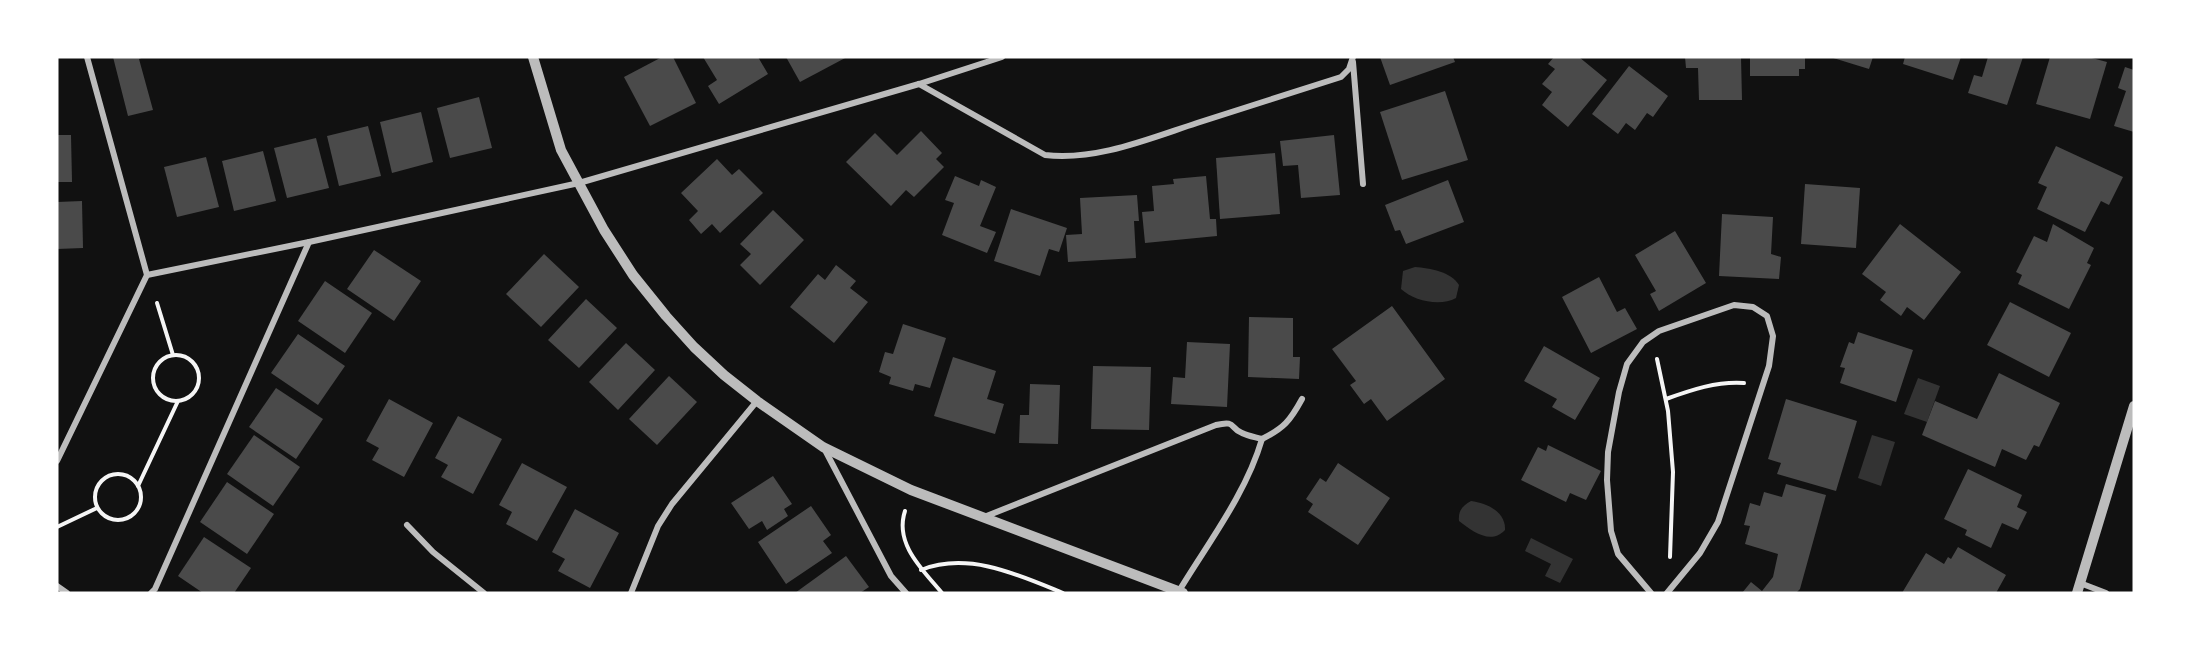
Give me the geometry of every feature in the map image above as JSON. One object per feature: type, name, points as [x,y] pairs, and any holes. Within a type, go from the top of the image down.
[{"type":"street","points":[[57,461],[147,275],[87,57]]},
{"type":"street","points":[[533,57],[561,150],[615,248],[666,316],[694,347],[757,400],[823,447],[911,490],[1181,592],[1246,481],[1262,440],[1279,431],[1291,419],[1302,399]]},
{"type":"street","points":[[147,275],[309,243],[579,183],[919,84],[1002,57]]},
{"type":"street","points":[[919,84],[1045,155],[1060,157],[1083,155],[1130,145],[1315,85],[1341,76],[1349,69],[1353,59]]},
{"type":"street","points":[[1353,59],[1363,184]]},
{"type":"street","points":[[151,593],[155,589],[309,243]]},
{"type":"street","points":[[1651,593],[1618,554],[1611,531],[1607,480],[1608,452],[1619,392],[1627,364],[1643,342],[1683,321],[1734,305],[1753,307],[1767,316],[1773,336],[1769,366],[1718,522],[1700,553],[1669,590]]},
{"type":"street","points":[[631,593],[658,526],[667,512],[757,400]]},
{"type":"street","points":[[2106,593],[2079,588],[2134,406]]},
{"type":"street","points":[[983,517],[1216,425],[1231,424],[1239,432],[1262,440]]},
{"type":"street","points":[[823,447],[891,576],[906,593]]},
{"type":"street","points":[[407,525],[433,552],[484,593]]},
{"type":"street","points":[[57,586],[67,593]]},
{"type":"path","points":[[155,300],[173,355]]},
{"type":"path","points":[[1652,336],[1666,399],[1673,472],[1669,590]]},
{"type":"path","points":[[173,355],[190,360],[199,376],[194,393],[178,401],[161,397],[155,390],[153,381],[153,372],[158,364],[164,358],[173,355]]},
{"type":"path","points":[[1666,399],[1699,388],[1731,382],[1763,386]]},
{"type":"path","points":[[138,486],[178,401]]},
{"type":"path","points":[[115,474],[124,475],[138,486],[141,495],[140,503],[136,512],[129,517],[120,520],[111,519],[103,515],[98,508],[95,500],[96,491],[107,477],[115,474]]},
{"type":"path","points":[[911,490],[902,520],[902,530],[909,551],[921,570],[942,593]]},
{"type":"path","points":[[57,527],[98,508]]},
{"type":"path","points":[[921,570],[932,565],[954,562],[977,564],[1024,577],[1063,593]]},
{"type":"shaded area","points":[[1415,267],[1433,270],[1451,277],[1459,285],[1456,298],[1450,301],[1435,302],[1406,293],[1401,289],[1403,271]]},
{"type":"shaded area","points":[[1918,378],[1940,386],[1927,422],[1904,414]]},
{"type":"shaded area","points":[[1872,435],[1895,442],[1881,486],[1858,478]]},
{"type":"shaded area","points":[[1471,501],[1483,504],[1499,513],[1505,530],[1488,537],[1476,533],[1459,521],[1461,509]]},
{"type":"shaded area","points":[[1531,538],[1573,559],[1560,583],[1545,576],[1551,564],[1525,551]]},
{"type":"building","points":[[113,57],[144,57],[139,59],[153,110],[128,116]]},
{"type":"building","points":[[662,57],[673,57],[696,103],[650,126],[624,77]]},
{"type":"building","points":[[703,57],[758,57],[768,74],[719,104],[708,86],[717,80]]},
{"type":"building","points":[[786,57],[847,57],[800,82]]},
{"type":"building","points":[[1380,57],[1453,57],[1455,62],[1390,85]]},
{"type":"building","points":[[1554,57],[1579,57],[1607,80],[1568,127],[1542,105],[1552,92],[1542,84],[1555,69],[1548,64]]},
{"type":"building","points":[[1685,57],[1741,57],[1742,100],[1699,100],[1698,68],[1686,68]]},
{"type":"building","points":[[1750,57],[1805,57],[1805,69],[1799,69],[1799,76],[1750,76]]},
{"type":"building","points":[[1830,57],[1873,57],[1869,69]]},
{"type":"building","points":[[1905,57],[1961,57],[1953,80],[1903,64]]},
{"type":"building","points":[[1988,57],[2023,57],[2007,105],[1968,93],[1974,75],[1982,77]]},
{"type":"building","points":[[2050,57],[2088,57],[2107,62],[2090,119],[2036,104]]},
{"type":"building","points":[[1629,66],[1668,96],[1653,117],[1647,113],[1635,130],[1626,123],[1618,134],[1592,114]]},
{"type":"building","points":[[2125,67],[2134,70],[2134,132],[2114,126],[2126,91],[2118,88]]},
{"type":"building","points":[[1445,91],[1468,160],[1402,180],[1380,112]]},
{"type":"building","points":[[479,97],[492,148],[450,158],[437,108]]},
{"type":"building","points":[[421,112],[433,162],[392,173],[380,122]]},
{"type":"building","points":[[368,126],[381,176],[339,186],[327,136]]},
{"type":"building","points":[[921,131],[942,153],[936,159],[944,167],[914,197],[906,190],[891,206],[846,162],[875,133],[897,155]]},
{"type":"building","points":[[57,135],[71,135],[72,182],[57,182]]},
{"type":"building","points":[[1334,135],[1340,195],[1301,198],[1298,165],[1283,166],[1280,141]]},
{"type":"building","points":[[316,138],[329,188],[287,198],[274,148]]},
{"type":"building","points":[[2056,146],[2123,177],[2109,205],[2101,201],[2085,232],[2037,209],[2047,187],[2038,183]]},
{"type":"building","points":[[263,151],[276,201],[234,211],[222,161]]},
{"type":"building","points":[[1275,153],[1280,214],[1220,219],[1216,158]]},
{"type":"building","points":[[206,157],[219,207],[177,217],[164,167]]},
{"type":"building","points":[[717,159],[732,175],[739,169],[763,193],[720,233],[712,224],[701,234],[689,220],[698,211],[681,193]]},
{"type":"building","points":[[955,176],[979,186],[981,180],[996,187],[980,226],[996,232],[987,253],[942,235],[954,203],[945,200]]},
{"type":"building","points":[[1206,176],[1210,219],[1216,219],[1217,236],[1145,243],[1142,212],[1154,211],[1152,186],[1174,184],[1173,179]]},
{"type":"building","points":[[1448,180],[1464,222],[1406,244],[1400,230],[1395,231],[1385,205]]},
{"type":"building","points":[[1805,184],[1860,188],[1856,248],[1801,244]]},
{"type":"building","points":[[1137,195],[1139,221],[1134,221],[1136,258],[1068,262],[1066,235],[1082,234],[1080,198]]},
{"type":"building","points":[[82,201],[83,248],[57,249],[57,202]]},
{"type":"building","points":[[1011,209],[1067,228],[1059,252],[1049,249],[1040,276],[994,261]]},
{"type":"building","points":[[773,210],[804,240],[760,285],[740,265],[751,254],[740,244]]},
{"type":"building","points":[[1722,214],[1773,217],[1771,254],[1781,257],[1779,279],[1719,276]]},
{"type":"building","points":[[1900,224],[1961,272],[1924,320],[1907,307],[1901,316],[1880,300],[1886,292],[1862,274]]},
{"type":"building","points":[[2053,224],[2094,248],[2087,263],[2091,265],[2069,309],[2018,284],[2022,275],[2016,272],[2034,236],[2047,242]]},
{"type":"building","points":[[1675,231],[1706,283],[1659,311],[1650,294],[1656,291],[1635,255]]},
{"type":"building","points":[[374,250],[421,281],[394,321],[347,289]]},
{"type":"building","points":[[544,254],[579,287],[541,327],[506,294]]},
{"type":"building","points":[[836,265],[856,281],[850,288],[868,302],[834,343],[790,307],[818,274],[825,280]]},
{"type":"building","points":[[1599,277],[1617,312],[1625,308],[1637,329],[1591,353],[1562,297]]},
{"type":"building","points":[[325,281],[372,313],[345,353],[298,321]]},
{"type":"building","points":[[586,299],[617,328],[579,368],[548,340]]},
{"type":"building","points":[[2010,302],[2071,333],[2049,377],[1987,345]]},
{"type":"building","points":[[1392,306],[1445,379],[1387,421],[1371,399],[1364,404],[1350,385],[1356,381],[1332,349]]},
{"type":"building","points":[[1249,317],[1293,318],[1293,357],[1300,357],[1299,379],[1248,377]]},
{"type":"building","points":[[903,324],[946,338],[930,388],[915,384],[913,391],[889,384],[891,377],[879,372],[885,352],[893,354]]},
{"type":"building","points":[[1858,332],[1913,350],[1896,402],[1840,383],[1845,368],[1840,367],[1849,342],[1854,344]]},
{"type":"building","points":[[298,334],[345,366],[318,405],[271,373]]},
{"type":"building","points":[[1187,342],[1230,344],[1227,407],[1171,404],[1173,377],[1185,378]]},
{"type":"building","points":[[626,343],[655,370],[618,410],[589,382]]},
{"type":"building","points":[[1544,346],[1600,378],[1575,420],[1552,407],[1557,399],[1524,381]]},
{"type":"building","points":[[953,357],[996,371],[987,399],[1004,404],[995,434],[934,416]]},
{"type":"building","points":[[1093,366],[1151,367],[1149,430],[1091,429]]},
{"type":"building","points":[[1999,373],[2060,403],[2039,447],[2034,445],[2026,460],[2002,449],[1995,467],[1922,435],[1935,401],[1977,419]]},
{"type":"building","points":[[669,376],[697,402],[657,445],[629,419]]},
{"type":"building","points":[[1030,384],[1060,385],[1058,444],[1019,443],[1020,415],[1029,415]]},
{"type":"building","points":[[276,388],[323,419],[296,459],[249,427]]},
{"type":"building","points":[[389,399],[433,423],[404,477],[372,460],[379,448],[366,441]]},
{"type":"building","points":[[1786,399],[1857,421],[1836,491],[1777,474],[1781,463],[1768,459]]},
{"type":"building","points":[[458,416],[502,439],[473,494],[441,477],[448,465],[435,458]]},
{"type":"building","points":[[254,435],[300,467],[273,506],[227,474]]},
{"type":"building","points":[[1548,445],[1601,471],[1586,500],[1570,493],[1566,502],[1521,480],[1538,447],[1546,451]]},
{"type":"building","points":[[522,463],[567,487],[537,541],[506,524],[512,512],[499,505]]},
{"type":"building","points":[[1338,463],[1390,498],[1358,545],[1308,512],[1313,504],[1306,499],[1320,478],[1326,482]]},
{"type":"building","points":[[1968,469],[2022,495],[2017,507],[2027,512],[2018,530],[2002,523],[1991,548],[1965,535],[1967,530],[1944,519]]},
{"type":"building","points":[[773,476],[792,504],[784,509],[788,516],[767,530],[762,521],[749,529],[731,503]]},
{"type":"building","points":[[227,482],[274,514],[247,554],[200,522]]},
{"type":"building","points":[[1786,484],[1826,495],[1800,589],[1796,593],[1742,593],[1751,582],[1762,591],[1773,577],[1778,554],[1745,544],[1750,526],[1744,525],[1750,503],[1760,506],[1764,492],[1782,497]]},
{"type":"building","points":[[811,506],[831,535],[823,541],[832,553],[786,584],[758,542]]},
{"type":"building","points":[[575,509],[619,533],[590,588],[558,571],[565,559],[552,552]]},
{"type":"building","points":[[204,537],[251,568],[234,593],[203,593],[178,576]]},
{"type":"building","points":[[1958,547],[2006,575],[1996,593],[1902,593],[1926,553],[1944,564],[1948,557],[1951,559]]},
{"type":"building","points":[[846,556],[869,587],[860,593],[795,593]]}]
